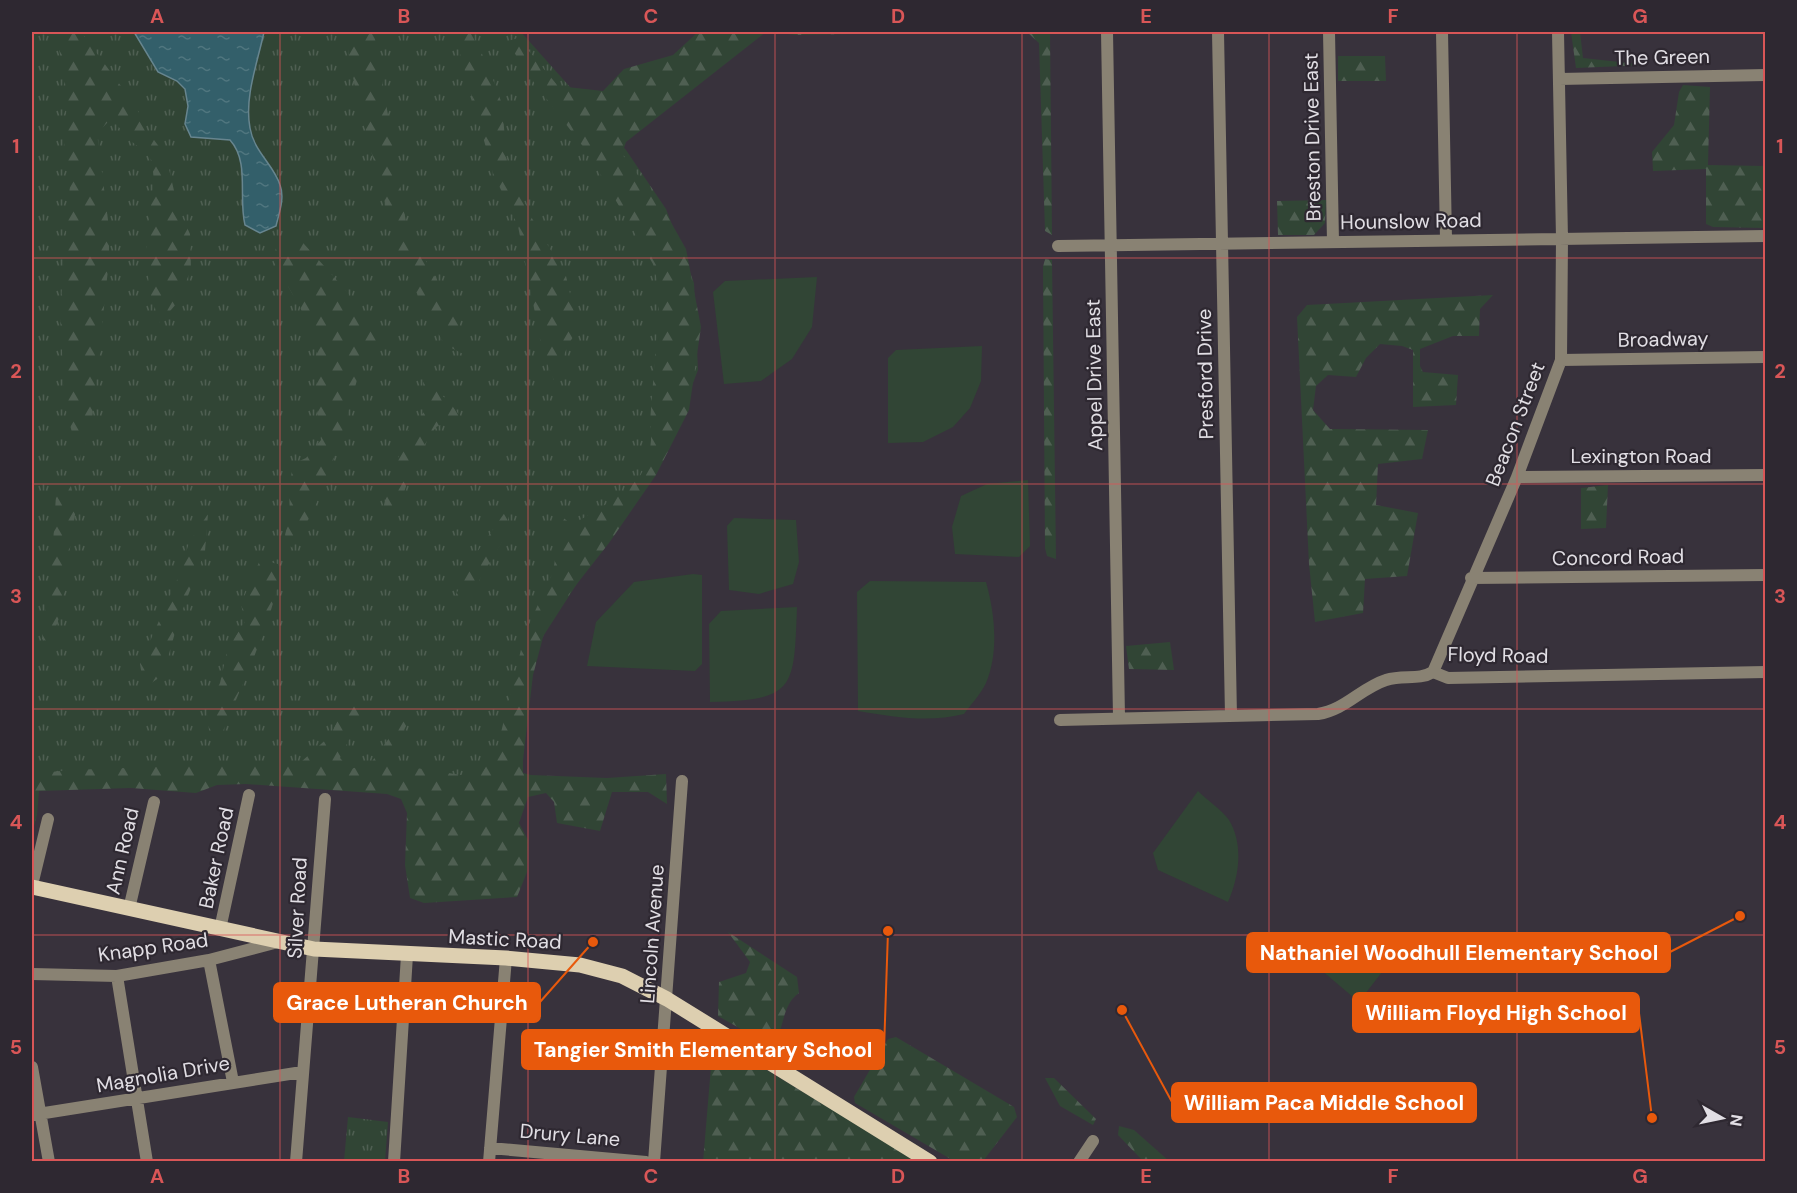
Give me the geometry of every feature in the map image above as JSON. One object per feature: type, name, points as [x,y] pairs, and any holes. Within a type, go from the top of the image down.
[{"type":"main road","name":"Mastic Road","points":[[32,886],[314,949],[562,962],[603,970],[621,976],[667,999],[930,1161]]},
{"type":"street","name":"Appel Drive East","points":[[1107,32],[1119,717]]},
{"type":"street","name":"Presford Drive","points":[[1218,32],[1231,716]]},
{"type":"street","name":"Breston Drive East","points":[[1329,32],[1333,242]]},
{"type":"street","points":[[1442,32],[1446,239]]},
{"type":"street","name":"Beacon Street","points":[[1433,672],[1471,578],[1517,477],[1561,360],[1562,239],[1558,32]]},
{"type":"street","name":"The Green","points":[[1559,79],[1766,75]]},
{"type":"street","name":"Hounslow Road","points":[[1058,246],[1766,236]]},
{"type":"street","name":"Broadway","points":[[1561,360],[1766,357]]},
{"type":"street","name":"Lexington Road","points":[[1517,477],[1766,475]]},
{"type":"street","name":"Concord Road","points":[[1471,578],[1766,575]]},
{"type":"street","name":"Floyd Road","points":[[1060,720],[1332,712],[1386,680],[1424,677],[1433,672],[1448,678],[1766,672]]},
{"type":"street","name":"Lincoln Avenue","points":[[654,1161],[682,781]]},
{"type":"street","name":"Baker Road","points":[[220,929],[249,795]]},
{"type":"street","name":"Silver Road","points":[[296,1161],[325,799]]},
{"type":"street","name":"Ann Road","points":[[129,909],[154,802]]},
{"type":"street","points":[[32,886],[48,819]]},
{"type":"street","name":"Knapp Road","points":[[32,974],[117,976],[209,960],[278,942]]},
{"type":"street","points":[[394,1161],[407,955]]},
{"type":"street","points":[[489,1161],[506,958]]},
{"type":"street","points":[[209,960],[233,1082]]},
{"type":"street","points":[[117,976],[147,1161]]},
{"type":"street","points":[[32,1067],[37,1114],[49,1161]]},
{"type":"street","name":"Magnolia Drive","points":[[37,1114],[137,1100],[302,1072]]},
{"type":"street","points":[[1079,1161],[1093,1141]]},
{"type":"street","name":"Drury Lane","points":[[490,1148],[646,1161]]},
{"type":"green space","points":[[32,32],[521,32],[626,150],[666,209],[694,283],[698,370],[667,451],[596,554],[535,649],[502,780],[32,781]]},
{"type":"green space","points":[[56,32],[81,32],[135,105],[148,132],[166,156],[178,208],[190,234],[191,270],[176,304],[160,323],[149,290],[146,240],[154,182],[152,161],[144,151],[127,138],[112,118],[97,133],[109,228],[109,260],[91,429],[79,459],[65,406],[60,314],[70,184],[63,136],[68,100]]},
{"type":"green space","points":[[345,32],[374,32],[407,228],[459,319],[465,355],[444,344],[402,265],[357,99]]},
{"type":"green space","points":[[454,32],[471,32],[488,66],[502,104],[507,163],[530,215],[566,276],[578,329],[568,345],[554,380],[543,354],[518,226],[493,173]]},
{"type":"green space","points":[[698,32],[766,32],[626,142],[622,154],[664,210],[686,249],[701,327],[689,410],[656,475],[609,543],[547,622],[533,675],[523,760],[523,773],[531,775],[607,778],[666,774],[667,804],[648,792],[612,792],[600,831],[557,823],[554,802],[546,793],[528,797],[519,823],[528,840],[527,872],[517,897],[424,903],[410,898],[405,865],[407,813],[401,799],[387,794],[246,784],[217,785],[196,793],[131,788],[39,791],[37,815],[32,834],[32,774],[69,770],[301,762],[331,735],[354,679],[361,715],[340,758],[350,769],[370,764],[390,737],[419,687],[410,719],[390,755],[397,765],[461,775],[483,771],[497,749],[525,633],[553,572],[559,534],[554,522],[555,511],[571,524],[578,521],[628,489],[640,476],[646,463],[651,443],[650,422],[660,292],[653,264],[588,153],[523,68],[508,41],[518,38],[558,86],[603,91],[624,69],[673,55]]},
{"type":"green space","points":[[774,32],[971,32],[795,35]]},
{"type":"green space","points":[[1027,32],[1050,32],[1052,235],[1045,231],[1039,43]]},
{"type":"green space","points":[[1571,32],[1580,32],[1583,58],[1647,65],[1576,68]]},
{"type":"green space","points":[[1338,56],[1385,56],[1386,81],[1338,81]]},
{"type":"green space","points":[[1683,85],[1710,87],[1708,165],[1765,166],[1765,228],[1713,227],[1706,224],[1706,169],[1653,171],[1652,152],[1674,125],[1679,92]]},
{"type":"green space","points":[[1326,200],[1325,223],[1314,235],[1278,235],[1277,201]]},
{"type":"green space","points":[[297,236],[356,303],[374,332],[379,345],[363,359],[326,481],[305,526],[291,548],[285,535],[290,515],[289,489],[293,464],[306,458],[321,440],[316,401],[317,351],[300,307],[273,260],[277,244]]},
{"type":"green space","points":[[1045,259],[1052,260],[1056,559],[1047,556],[1045,548],[1043,267]]},
{"type":"green space","points":[[817,277],[812,327],[792,359],[761,381],[724,384],[713,292],[725,281]]},
{"type":"green space","points":[[1493,295],[1480,309],[1479,336],[1453,336],[1420,349],[1420,366],[1423,372],[1458,375],[1456,405],[1413,407],[1413,350],[1402,346],[1380,344],[1366,358],[1356,377],[1328,375],[1316,386],[1313,410],[1330,429],[1428,430],[1422,459],[1378,464],[1376,505],[1418,513],[1407,576],[1365,579],[1363,613],[1315,622],[1309,564],[1297,317],[1307,305]]},
{"type":"green space","points":[[982,346],[981,381],[970,408],[953,427],[923,442],[888,443],[888,358],[896,350]]},
{"type":"green space","points":[[423,377],[460,416],[436,427],[418,455],[394,518],[377,528],[406,433],[424,412]]},
{"type":"green space","points":[[1028,480],[1030,546],[1019,557],[955,554],[952,527],[961,496],[987,484]]},
{"type":"green space","points":[[70,482],[76,508],[60,615],[50,644],[42,639],[52,561],[56,495]]},
{"type":"green space","points":[[1608,485],[1606,528],[1581,529],[1581,488]]},
{"type":"green space","points":[[508,508],[508,531],[472,593],[437,634],[475,555]]},
{"type":"green space","points":[[208,514],[205,551],[178,622],[163,675],[144,688],[140,664],[177,580],[189,543]]},
{"type":"green space","points":[[734,518],[796,520],[799,562],[793,584],[759,594],[729,590],[727,526]]},
{"type":"green space","points":[[260,560],[278,564],[274,598],[258,647],[222,734],[210,740],[207,710],[220,683],[228,647],[245,622],[241,604]]},
{"type":"green space","points":[[693,574],[702,575],[702,664],[695,671],[587,666],[596,622],[634,582]]},
{"type":"green space","points":[[870,581],[986,582],[992,607],[993,659],[984,687],[964,714],[925,719],[858,711],[857,592]]},
{"type":"green space","points":[[797,607],[794,656],[791,673],[785,684],[775,693],[759,698],[710,702],[709,624],[721,611]]},
{"type":"green space","points":[[1170,642],[1174,670],[1129,669],[1126,646]]},
{"type":"green space","points":[[1198,791],[1229,820],[1237,840],[1237,872],[1228,902],[1158,870],[1153,853]]},
{"type":"green space","points":[[728,932],[797,977],[799,993],[789,1003],[775,1042],[762,1041],[718,1016],[719,982],[746,973],[750,962]]},
{"type":"green space","points":[[1357,941],[1378,954],[1386,967],[1365,994],[1353,997],[1321,970],[1336,950]]},
{"type":"green space","points":[[896,1037],[1014,1107],[1017,1117],[983,1161],[954,1161],[855,1103],[854,1097],[888,1039]]},
{"type":"green space","points":[[713,1043],[722,1043],[917,1161],[703,1162]]},
{"type":"green space","points":[[1045,1078],[1054,1078],[1096,1119],[1093,1125],[1060,1106]]},
{"type":"green space","points":[[348,1117],[388,1122],[385,1161],[344,1161]]},
{"type":"green space","points":[[1119,1126],[1134,1130],[1169,1161],[1143,1161],[1118,1135]]},
{"type":"water","points":[[134,32],[264,32],[252,79],[249,116],[252,137],[277,178],[281,190],[281,206],[276,226],[260,233],[245,225],[242,169],[236,149],[230,140],[191,137],[185,124],[188,106],[185,89],[177,81],[158,72]]},
{"type":"place","name":"Nathaniel Woodhull Elementary School","points":[[1740,916]]},
{"type":"place","name":"Tangier Smith Elementary School","points":[[888,931]]},
{"type":"place","name":"Grace Lutheran Church","points":[[593,942]]},
{"type":"place","name":"William Paca Middle School","points":[[1122,1010]]},
{"type":"place","name":"William Floyd High School","points":[[1652,1118]]}]
